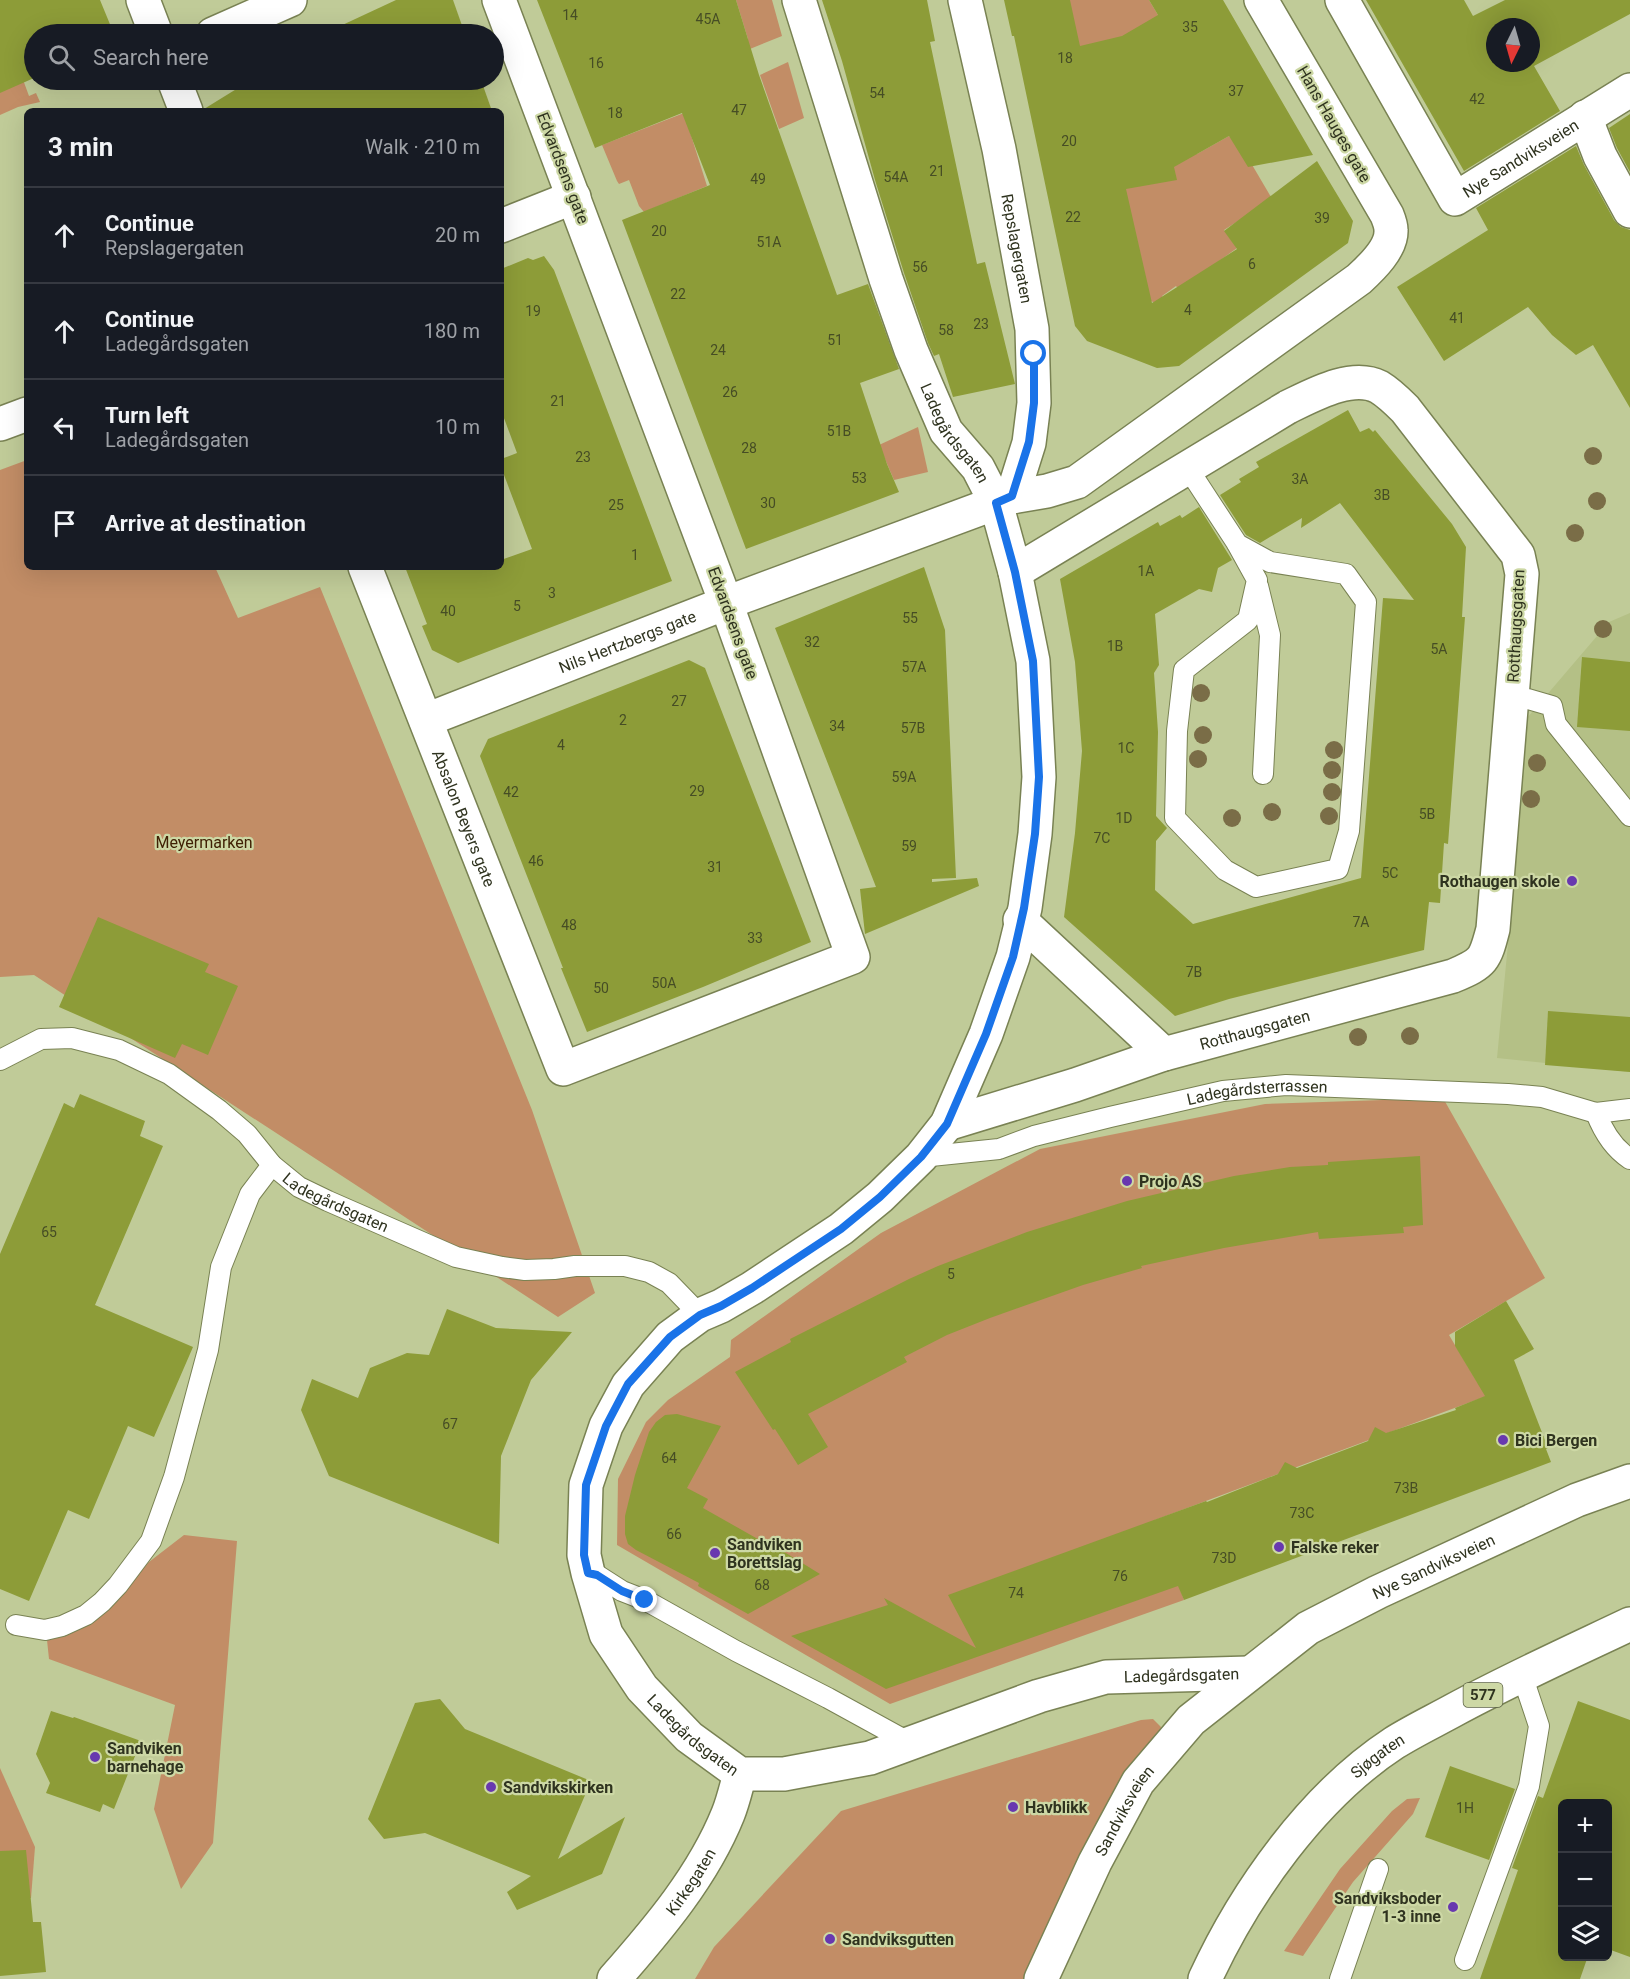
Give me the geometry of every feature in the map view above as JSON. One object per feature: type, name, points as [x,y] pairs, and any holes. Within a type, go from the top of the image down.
[{"type":"street","points":[[143,0],[152,24]]},
{"type":"street","points":[[236,24],[290,0]]},
{"type":"street","name":"Edvardsens gate","points":[[499,0],[726,603],[853,957],[563,1069]]},
{"type":"street","name":"Ladegårdsgaten","points":[[799,0],[911,350],[946,431],[1004,500],[1015,572],[1033,661],[1039,777],[1035,834],[1024,908],[1013,957],[986,1034],[947,1124],[921,1157],[880,1197],[841,1229],[752,1288],[700,1315],[670,1337],[628,1384],[606,1426],[586,1485],[584,1555],[588,1573],[606,1634],[642,1688],[689,1737],[740,1774],[784,1774],[870,1758],[1040,1696],[1106,1677],[1249,1673]]},
{"type":"street","name":"Repslagergaten","points":[[965,0],[1003,169],[1032,329],[1034,403],[1029,442],[1004,500]]},
{"type":"street","name":"Hans Hauges gate","points":[[1004,500],[1077,482],[1359,279],[1383,252],[1391,231],[1388,215],[1261,0]]},
{"type":"street","name":"Nye Sandviksveien","points":[[1342,0],[1455,198],[1630,90]]},
{"type":"street","points":[[178,90],[185,108]]},
{"type":"street","name":"Nye Sandviksveien","points":[[1586,117],[1600,156],[1630,211]]},
{"type":"street","points":[[504,225],[574,197]]},
{"type":"street","name":"Rotthaugsgaten","points":[[947,1124],[1075,1085],[1164,1054],[1453,976],[1473,968],[1486,956],[1493,928],[1522,574],[1518,555],[1405,409],[1389,394],[1377,386],[1365,383],[1335,385],[1288,407],[1015,572]]},
{"type":"street","points":[[0,424],[24,415]]},
{"type":"street","name":"Nils Hertzbergs gate","points":[[426,720],[726,603],[1004,500]]},
{"type":"street","name":"Absalon Beyers gate","points":[[366,570],[563,1069]]},
{"type":"street","points":[[1020,920],[1164,1054]]},
{"type":"street","name":"Nye Sandviksveien","points":[[1249,1673],[1308,1628],[1378,1592],[1577,1500],[1630,1481]]},
{"type":"street","name":"Sjøgaten","points":[[1205,1979],[1235,1922],[1274,1861],[1307,1820],[1345,1781],[1394,1744],[1522,1675],[1630,1624]]},
{"type":"street","name":"Sandviksveien","points":[[1041,1979],[1095,1862],[1138,1782],[1191,1720],[1249,1673]]},
{"type":"street","name":"Kirkegaten","points":[[617,1978],[693,1881],[728,1814],[740,1774]]},
{"type":"lane","points":[[1187,467],[1236,542],[1257,580],[1270,635],[1263,774]]},
{"type":"lane","points":[[1236,542],[1270,562],[1346,574],[1366,602],[1349,831],[1338,869],[1256,887],[1225,870],[1174,818],[1176,730],[1184,670],[1248,620],[1257,580]]},
{"type":"lane","points":[[1512,701],[1528,699],[1552,706],[1556,724],[1630,816]]},
{"type":"lane","name":"Ladegårdsgaten","points":[[0,1060],[41,1039],[72,1038],[119,1050],[169,1074],[219,1110],[247,1134],[272,1165],[299,1187],[456,1257],[525,1270],[575,1266],[625,1266],[649,1272],[669,1283],[700,1315]]},
{"type":"lane","name":"Ladegårdsterrassen","points":[[921,1157],[999,1149],[1034,1136],[1224,1091],[1286,1084],[1542,1097],[1596,1113],[1630,1109]]},
{"type":"lane","points":[[1596,1113],[1611,1142],[1630,1159]]},
{"type":"lane","points":[[16,1625],[45,1629],[62,1626],[86,1615],[118,1585],[152,1541],[174,1477],[208,1350],[221,1267],[250,1194],[272,1165]]},
{"type":"lane","points":[[588,1573],[597,1575],[622,1591],[645,1600],[910,1743]]},
{"type":"lane","points":[[1465,1960],[1529,1786],[1539,1726],[1522,1675]]},
{"type":"lane","points":[[1340,1979],[1378,1869]]},
{"type":"shaded area","name":"Rothaugen skole","points":[[1630,613],[1630,1072],[1497,1058],[1527,718],[1609,622]]},
{"type":"green space","points":[[736,0],[772,0],[782,36],[745,51],[748,39]]},
{"type":"green space","points":[[1068,0],[1149,0],[1158,15],[1197,154],[1229,136],[1241,146],[1278,209],[1238,221],[1224,230],[1237,248],[1179,290],[1176,286],[1162,296],[1164,301],[1158,304],[1131,293]]},
{"type":"green space","points":[[24,40],[24,64],[18,66],[24,82],[24,90],[27,90],[29,96],[36,93],[40,102],[18,107],[0,115],[0,48]]},
{"type":"green space","points":[[788,62],[804,118],[779,129],[760,75]]},
{"type":"green space","points":[[684,113],[707,186],[644,212],[639,206],[629,180],[619,184],[617,181],[602,145]]},
{"type":"green space","points":[[918,427],[928,472],[894,480],[879,445]]},
{"type":"green space","name":"Meyermarken","points":[[24,461],[24,570],[216,570],[238,618],[320,587],[532,1110],[595,1293],[558,1317],[34,975],[0,977],[0,470]]},
{"type":"green space","points":[[1443,1098],[1545,1278],[1449,1335],[1477,1382],[1492,1394],[1155,1520],[1184,1600],[890,1704],[617,1545],[618,1479],[646,1422],[668,1400],[730,1357],[731,1340],[881,1233],[1040,1149],[1265,1104]]},
{"type":"green space","points":[[184,1535],[237,1541],[213,1843],[181,1889],[154,1809],[175,1705],[49,1659],[47,1640],[63,1634],[109,1607],[149,1562]]},
{"type":"green space","points":[[1153,1719],[1161,1727],[1154,1751],[1033,1979],[695,1979],[714,1947],[841,1811],[1141,1720]]},
{"type":"green space","points":[[0,1768],[35,1847],[31,1898],[0,1901]]},
{"type":"green space","points":[[1420,1798],[1413,1814],[1353,1882],[1303,1956],[1284,1951],[1340,1869],[1392,1811],[1407,1799]]},
{"type":"building","points":[[0,0],[100,0],[110,24],[24,24],[24,82],[0,93]]},
{"type":"building","points":[[396,0],[453,0],[461,24],[344,24]]},
{"type":"building","points":[[537,0],[736,0],[759,75],[837,295],[868,284],[899,369],[860,383],[887,464],[899,492],[746,549],[622,220],[710,185],[682,113],[595,148]]},
{"type":"building","points":[[822,0],[927,0],[935,41],[930,42],[977,264],[985,262],[1015,384],[953,397],[939,354],[934,356],[928,343],[904,273]]},
{"type":"building","points":[[1004,0],[1070,0],[1080,46],[1122,36],[1158,15],[1149,0],[1223,0],[1313,155],[1248,167],[1229,136],[1174,167],[1177,180],[1126,189],[1152,303],[1237,249],[1224,231],[1317,161],[1353,221],[1348,243],[1179,366],[1157,368],[1087,341],[1075,326],[1014,36],[1012,36]]},
{"type":"building","points":[[1366,0],[1464,0],[1473,16],[1505,0],[1630,0],[1630,14],[1540,63],[1540,18],[1486,18],[1486,72],[1537,72],[1560,111],[1464,171]]},
{"type":"building","points":[[235,90],[485,90],[491,108],[206,108]]},
{"type":"building","points":[[1630,114],[1630,172],[1609,128]]},
{"type":"building","points":[[1576,146],[1614,220],[1621,227],[1630,230],[1630,408],[1593,345],[1576,355],[1552,335],[1528,307],[1444,361],[1397,287],[1488,230],[1476,208]]},
{"type":"building","points":[[544,256],[554,270],[672,581],[458,663],[432,650],[422,626],[427,624],[406,570],[504,570],[504,559],[532,549],[504,475],[504,458],[517,453],[504,418],[504,268],[528,258],[533,260]]},
{"type":"building","points":[[1348,410],[1360,432],[1369,428],[1373,432],[1375,430],[1452,524],[1466,547],[1462,617],[1465,617],[1448,844],[1444,843],[1440,903],[1429,902],[1424,950],[1229,999],[1175,1016],[1064,917],[1075,833],[1082,751],[1075,662],[1060,579],[1158,522],[1160,526],[1180,515],[1182,518],[1199,507],[1232,560],[1218,568],[1212,592],[1199,589],[1155,614],[1159,665],[1154,673],[1158,732],[1156,816],[1167,828],[1156,841],[1155,890],[1193,924],[1361,878],[1383,598],[1414,600],[1340,503],[1301,528],[1302,518],[1260,543],[1246,535],[1220,495],[1241,482],[1239,479],[1259,467],[1256,462]]},
{"type":"building","points":[[924,567],[945,630],[956,878],[932,879],[932,882],[977,878],[979,886],[865,934],[860,889],[876,887],[775,628]]},
{"type":"building","points":[[1582,657],[1630,662],[1630,731],[1577,727]]},
{"type":"building","points":[[689,660],[705,668],[811,942],[587,1032],[480,756],[488,739]]},
{"type":"building","points":[[98,917],[209,964],[205,972],[238,986],[208,1055],[182,1044],[175,1058],[59,1007]]},
{"type":"building","points":[[1548,1011],[1630,1017],[1630,1072],[1545,1065]]},
{"type":"building","points":[[80,1094],[145,1121],[140,1136],[163,1146],[95,1305],[193,1347],[154,1437],[128,1426],[89,1519],[68,1510],[29,1601],[0,1589],[0,1254],[64,1103],[74,1108]]},
{"type":"building","points":[[1420,1156],[1423,1225],[1403,1227],[1404,1233],[1319,1239],[1318,1232],[1224,1248],[1141,1266],[1142,1268],[1083,1285],[990,1318],[947,1335],[904,1357],[907,1362],[808,1414],[828,1447],[798,1465],[735,1372],[791,1342],[790,1339],[909,1279],[1027,1232],[1127,1201],[1234,1176],[1290,1167],[1328,1165],[1328,1162]]},
{"type":"building","points":[[1506,1301],[1534,1349],[1514,1360],[1548,1448],[1546,1449],[1551,1462],[1184,1600],[1178,1586],[886,1689],[791,1636],[888,1605],[884,1598],[976,1648],[948,1595],[1207,1502],[1278,1474],[1285,1462],[1297,1468],[1368,1441],[1375,1427],[1386,1433],[1456,1410],[1455,1408],[1485,1396],[1455,1346],[1455,1332]]},
{"type":"building","points":[[447,1309],[496,1328],[572,1332],[531,1380],[501,1456],[499,1544],[329,1476],[301,1410],[312,1379],[358,1398],[370,1368],[407,1353],[429,1355]]},
{"type":"building","points":[[677,1414],[721,1426],[687,1488],[708,1499],[703,1508],[772,1547],[773,1545],[820,1574],[748,1614],[698,1586],[699,1583],[628,1544],[625,1534],[625,1516],[649,1432],[665,1415]]},
{"type":"building","name":"Sandvikskirken","points":[[440,1699],[465,1729],[591,1781],[558,1859],[625,1817],[602,1874],[517,1910],[507,1892],[531,1876],[425,1833],[384,1839],[368,1819],[415,1703]]},
{"type":"building","points":[[1578,1701],[1630,1720],[1630,1957],[1612,1950],[1612,1799],[1558,1799],[1558,1961],[1586,1961],[1580,1979],[1480,1979],[1518,1870],[1512,1868],[1538,1796],[1543,1798]]},
{"type":"building","points":[[51,1711],[141,1741],[114,1809],[103,1804],[100,1812],[46,1793],[50,1783],[36,1754]]},
{"type":"building","points":[[1450,1766],[1515,1789],[1489,1860],[1425,1837]]},
{"type":"building","points":[[26,1850],[33,1922],[41,1922],[46,1972],[0,1976],[0,1851]]},
{"type":"place","name":"Rothaugen skole","points":[[1572,881]]},
{"type":"place","name":"Projo AS","points":[[1127,1181]]},
{"type":"place","name":"Bici Bergen","points":[[1503,1440]]},
{"type":"place","name":"Falske reker","points":[[1279,1547]]},
{"type":"place","name":"Sandviken Borettslag","points":[[715,1553]]},
{"type":"place","name":"Sandviken barnehage","points":[[95,1757]]},
{"type":"place","name":"Sandvikskirken","points":[[491,1787]]},
{"type":"place","name":"Havblikk","points":[[1013,1807]]},
{"type":"place","name":"Sandviksboder 1-3 inne","points":[[1453,1907]]},
{"type":"place","name":"Sandviksgutten","points":[[830,1939]]},
{"type":"route","points":[[645,1600],[622,1591],[597,1575],[588,1573],[584,1555],[586,1485],[606,1426],[628,1384],[670,1337],[700,1315],[752,1288],[841,1229],[880,1197],[921,1157],[947,1124],[964,1088],[1013,957],[1024,908],[1035,834],[1039,777],[1033,661],[1015,572],[996,503],[1012,496],[1029,442],[1034,403],[1034,354]]}]
